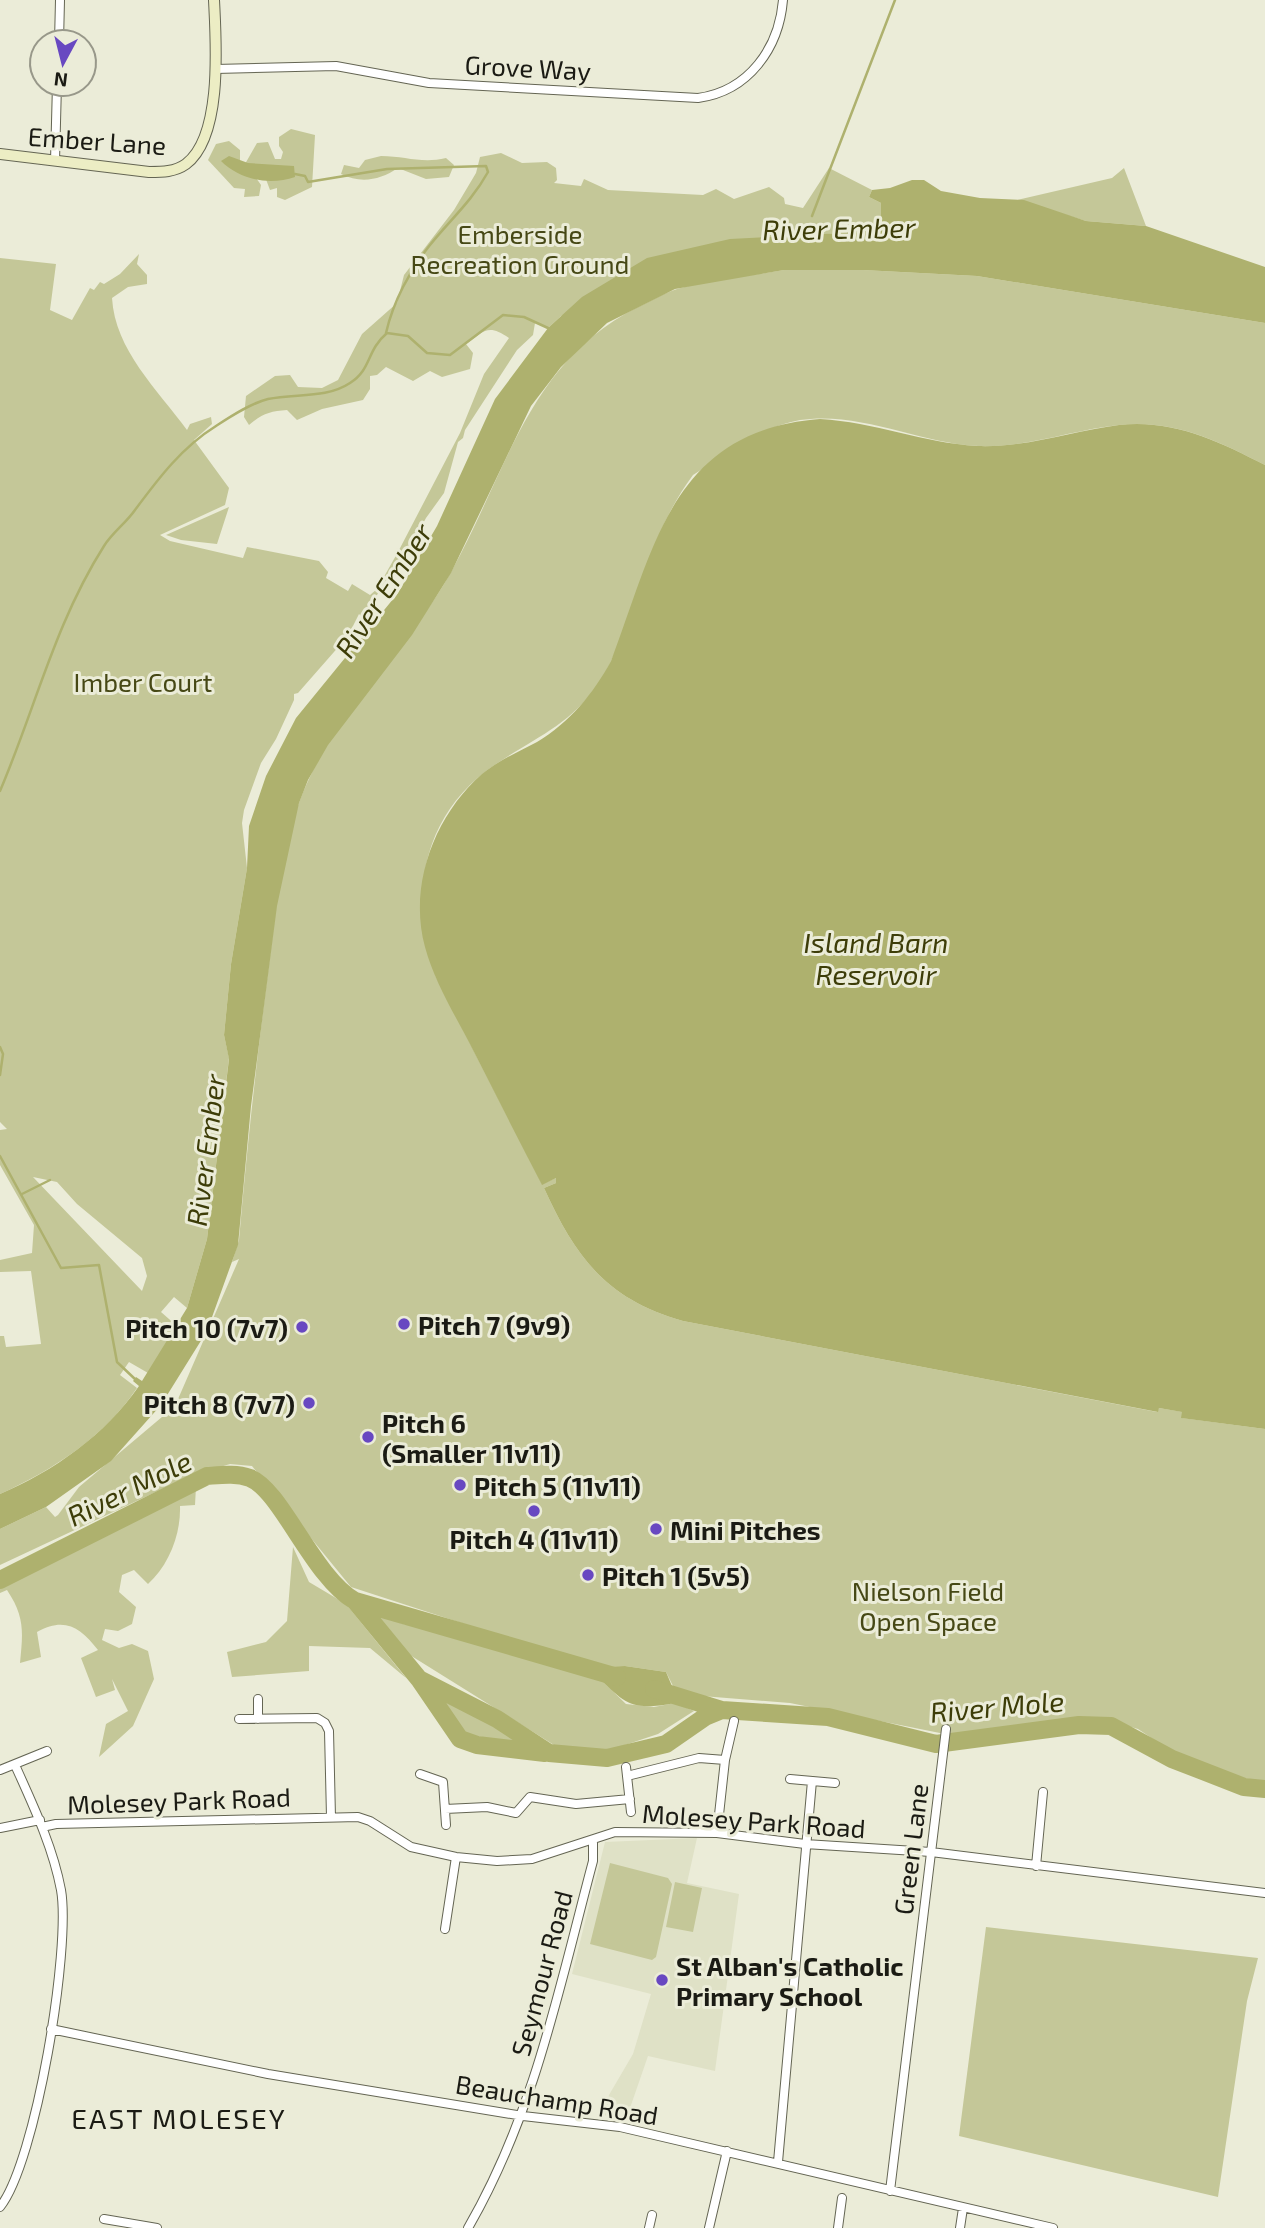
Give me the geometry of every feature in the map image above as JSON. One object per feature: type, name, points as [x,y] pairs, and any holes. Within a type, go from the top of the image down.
[{"type":"main road","name":"Ember Lane","points":[[0,154],[149,172],[178,168],[193,157],[205,133],[215,69],[214,0]]},
{"type":"street","points":[[59,28],[60,0]]},
{"type":"street","name":"Grove Way","points":[[215,69],[336,66],[429,82],[698,98],[723,91],[747,75],[768,54],[779,27],[783,0]]},
{"type":"street","points":[[55,161],[57,98]]},
{"type":"street","points":[[258,1699],[258,1718]]},
{"type":"street","points":[[239,1719],[317,1717],[325,1723],[329,1731],[331,1817]]},
{"type":"street","points":[[717,1833],[725,1760],[734,1721]]},
{"type":"street","name":"Green Lane","points":[[890,2191],[945,1732]]},
{"type":"street","points":[[0,1770],[47,1751]]},
{"type":"street","points":[[631,1812],[627,1772],[699,1758],[725,1760]]},
{"type":"street","points":[[0,2207],[28,2148],[51,2029],[63,1932],[61,1890],[41,1824],[15,1765]]},
{"type":"street","points":[[420,1774],[443,1782],[446,1825]]},
{"type":"street","points":[[790,1779],[835,1783]]},
{"type":"street","points":[[778,2162],[812,1781]]},
{"type":"street","points":[[1036,1867],[1043,1792]]},
{"type":"street","points":[[445,1809],[487,1807],[516,1813],[530,1797],[576,1804],[630,1799]]},
{"type":"street","name":"Molesey Park Road","points":[[0,1828],[41,1824],[358,1817],[370,1821],[411,1847],[456,1857],[497,1861],[532,1859],[615,1832],[717,1833],[805,1844],[931,1852],[1265,1893]]},
{"type":"street","name":"Seymour Road","points":[[468,2228],[523,2116],[539,2068],[593,1861],[593,1841]]},
{"type":"street","points":[[445,1929],[456,1857]]},
{"type":"street","name":"Beauchamp Road","points":[[51,2029],[268,2074],[523,2116],[620,2127],[1053,2228]]},
{"type":"street","points":[[709,2228],[727,2151]]},
{"type":"street","points":[[838,2228],[842,2198]]},
{"type":"street","points":[[960,2228],[963,2208]]},
{"type":"street","points":[[649,2228],[652,2215]]},
{"type":"street","points":[[104,2219],[157,2228]]},
{"type":"shaded area","name":"St Alban's Catholic Primary School","points":[[697,1838],[687,1883],[739,1894],[715,2071],[648,2056],[630,2108],[619,2106],[616,2117],[603,2115],[609,2095],[633,2054],[651,1994],[572,1974],[605,1842]]},
{"type":"green space","points":[[291,129],[315,135],[312,187],[285,200],[277,197],[277,188],[270,190],[261,166],[252,172],[261,185],[259,196],[244,197],[245,189],[234,188],[208,160],[216,144],[229,141],[240,150],[240,161],[245,164],[257,143],[268,142],[275,159],[281,159],[283,152],[279,146],[279,137]]},
{"type":"green space","name":"Imber Court","points":[[501,153],[522,163],[547,162],[556,168],[557,180],[554,183],[581,186],[584,179],[608,190],[703,195],[716,189],[734,199],[769,187],[784,198],[785,204],[803,208],[829,168],[872,190],[869,197],[881,203],[881,217],[862,232],[793,236],[561,316],[548,328],[535,323],[533,335],[517,350],[458,442],[444,493],[426,518],[402,562],[361,616],[359,614],[348,636],[298,693],[294,694],[294,700],[276,739],[261,763],[244,810],[242,823],[247,868],[231,964],[224,1035],[229,1058],[207,1239],[187,1308],[174,1297],[161,1312],[177,1326],[148,1373],[129,1362],[120,1375],[137,1388],[109,1422],[58,1463],[0,1494],[0,1336],[4,1336],[6,1347],[41,1344],[31,1271],[0,1272],[0,1260],[32,1253],[34,1225],[0,1165],[0,1130],[7,1129],[0,1122],[0,258],[56,264],[50,310],[72,320],[90,288],[94,290],[100,282],[104,284],[120,274],[139,254],[137,264],[147,275],[147,284],[128,287],[112,298],[121,335],[139,368],[187,430],[190,424],[211,417],[212,424],[194,440],[229,488],[225,505],[160,535],[170,541],[243,558],[247,547],[319,561],[328,572],[326,578],[348,591],[352,584],[370,595],[377,589],[398,552],[460,433],[484,374],[509,338],[496,331],[482,332],[466,344],[473,353],[470,369],[442,377],[430,371],[413,381],[386,367],[377,375],[370,376],[370,389],[363,400],[322,409],[297,420],[287,410],[281,410],[266,414],[249,425],[244,417],[246,396],[275,376],[290,375],[298,387],[322,388],[338,380],[362,334],[397,303],[404,275],[454,210],[476,173],[480,157]],"holes":[[[33,1177],[57,1182],[77,1204],[142,1258],[147,1276],[142,1291]]]},
{"type":"green space","points":[[381,156],[421,160],[446,158],[454,165],[449,177],[426,179],[398,168],[363,180],[341,174],[344,165],[359,168],[365,160]]},
{"type":"green space","points":[[1124,168],[1146,226],[1086,221],[1017,200],[1112,178]]},
{"type":"green space","name":"Nielson Field Open Space","points":[[784,270],[863,270],[977,276],[1265,323],[1265,465],[1195,434],[1158,425],[1139,424],[1101,427],[1031,442],[978,446],[956,444],[867,423],[822,418],[785,424],[731,450],[693,475],[681,492],[654,547],[614,655],[588,698],[551,730],[496,764],[471,784],[451,807],[427,860],[423,888],[427,947],[436,977],[542,1184],[556,1178],[556,1183],[544,1188],[568,1235],[597,1273],[633,1301],[683,1321],[1157,1412],[1159,1408],[1183,1412],[1182,1418],[1265,1429],[1265,1782],[1224,1774],[1180,1757],[1138,1729],[1098,1717],[1067,1723],[945,1734],[790,1703],[702,1696],[674,1688],[666,1672],[625,1666],[597,1667],[351,1587],[252,1466],[230,1464],[190,1476],[0,1565],[0,1529],[46,1507],[55,1517],[58,1515],[79,1487],[175,1406],[239,1259],[232,1262],[239,1240],[256,1068],[286,847],[308,781],[339,726],[435,599],[471,534],[524,423],[545,389],[570,358],[601,330],[667,293],[703,283]]},
{"type":"green space","points":[[229,507],[217,544],[181,540],[166,535]]},
{"type":"green space","points":[[196,1487],[195,1505],[180,1506],[176,1538],[162,1568],[148,1584],[134,1570],[122,1575],[119,1592],[136,1607],[132,1624],[118,1631],[105,1629],[102,1640],[119,1648],[132,1644],[148,1651],[154,1679],[133,1726],[99,1757],[106,1724],[128,1711],[112,1679],[115,1690],[96,1697],[81,1658],[98,1650],[79,1630],[56,1625],[37,1632],[41,1657],[20,1663],[20,1617],[7,1590],[0,1593],[0,1588]]},
{"type":"green space","points":[[293,1547],[309,1582],[346,1604],[406,1678],[370,1648],[309,1646],[309,1671],[232,1677],[227,1652],[266,1642],[287,1621]]},
{"type":"green space","points":[[371,1611],[403,1624],[453,1634],[596,1675],[626,1704],[654,1707],[675,1703],[694,1711],[658,1734],[619,1747],[594,1752],[554,1745],[397,1647]]},
{"type":"green space","points":[[433,1691],[529,1745],[465,1734]]},
{"type":"green space","points":[[610,1863],[668,1878],[672,1884],[656,1957],[652,1960],[590,1944]]},
{"type":"green space","points":[[675,1882],[702,1888],[693,1932],[666,1927]]},
{"type":"green space","points":[[986,1927],[1258,1958],[1247,2001],[1218,2197],[959,2136]]},
{"type":"water","points":[[229,156],[248,163],[294,166],[295,177],[266,181],[246,177],[221,161]]},
{"type":"water","points":[[912,180],[924,180],[941,191],[980,198],[1024,200],[1086,221],[1146,226],[1265,267],[1265,323],[977,276],[863,270],[784,270],[675,289],[607,323],[561,367],[531,406],[451,573],[412,635],[328,745],[308,780],[299,803],[277,906],[251,1106],[238,1245],[207,1331],[161,1405],[111,1461],[46,1507],[0,1529],[0,1494],[59,1463],[111,1420],[139,1386],[133,1381],[136,1377],[142,1381],[187,1308],[207,1239],[229,1059],[224,1035],[231,964],[247,868],[249,826],[266,776],[296,718],[398,593],[437,526],[495,399],[548,328],[582,297],[647,258],[730,239],[862,232],[881,217],[881,203],[869,197],[872,190],[890,188]]},
{"type":"water","name":"Island Barn Reservoir","points":[[820,419],[977,446],[1031,442],[1119,425],[1158,425],[1212,440],[1265,465],[1265,1429],[1181,1418],[1182,1412],[1159,1408],[1158,1412],[683,1321],[633,1301],[597,1273],[568,1235],[544,1188],[556,1183],[556,1178],[542,1185],[434,974],[425,947],[420,900],[430,853],[451,810],[482,774],[549,734],[588,696],[611,661],[658,536],[677,501],[701,470],[732,445],[771,428]]},
{"type":"water","points":[[625,1666],[666,1672],[677,1698],[675,1703],[639,1706],[623,1699],[596,1675],[597,1667]]},
{"type":"waterway","name":"River Ember","points":[[812,216],[895,0]]},
{"type":"waterway","points":[[295,174],[305,176],[308,182],[387,169],[486,166],[488,172],[475,192],[430,245],[409,276],[393,310],[386,333]]},
{"type":"waterway","points":[[0,791],[59,636],[87,575],[107,541],[171,464],[192,444],[228,419],[261,401],[321,394],[350,383],[362,372],[375,346],[387,333],[408,336],[427,353],[450,355],[503,315],[524,317],[548,328]]},
{"type":"waterway","points":[[0,1047],[3,1054],[0,1075]]},
{"type":"waterway","points":[[0,1156],[61,1268],[99,1265],[117,1362],[136,1380]]},
{"type":"waterway","points":[[22,1194],[50,1180]]},
{"type":"waterway","name":"River Mole","points":[[0,1580],[207,1476],[239,1475],[262,1486],[274,1499],[325,1573],[355,1601],[617,1677]]},
{"type":"waterway","name":"River Mole","points":[[355,1601],[419,1679],[497,1719],[549,1753],[607,1758],[666,1744],[705,1717],[722,1710]]},
{"type":"waterway","points":[[419,1679],[460,1739],[477,1745],[545,1753]]},
{"type":"waterway","name":"River Mole","points":[[654,1689],[722,1710],[828,1717],[936,1744],[1079,1725],[1111,1726],[1172,1759],[1244,1787],[1265,1789]]},
{"type":"place","name":"Pitch 7 (9v9)","points":[[404,1324]]},
{"type":"place","name":"Pitch 10 (7v7)","points":[[302,1327]]},
{"type":"place","name":"Pitch 8 (7v7)","points":[[309,1403]]},
{"type":"place","name":"Pitch 6 (Smaller 11v11)","points":[[368,1437]]},
{"type":"place","name":"Pitch 5 (11v11)","points":[[460,1485]]},
{"type":"place","name":"Pitch 4 (11v11)","points":[[534,1511]]},
{"type":"place","name":"Mini Pitches","points":[[656,1529]]},
{"type":"place","name":"Pitch 1 (5v5)","points":[[588,1575]]},
{"type":"place","name":"St Alban's Catholic Primary School","points":[[662,1980]]},
{"type":"district","name":"EAST MOLESEY","points":[[179,2118]]},
{"type":"park label","name":"Emberside Recreation Ground","points":[[520,248]]}]
